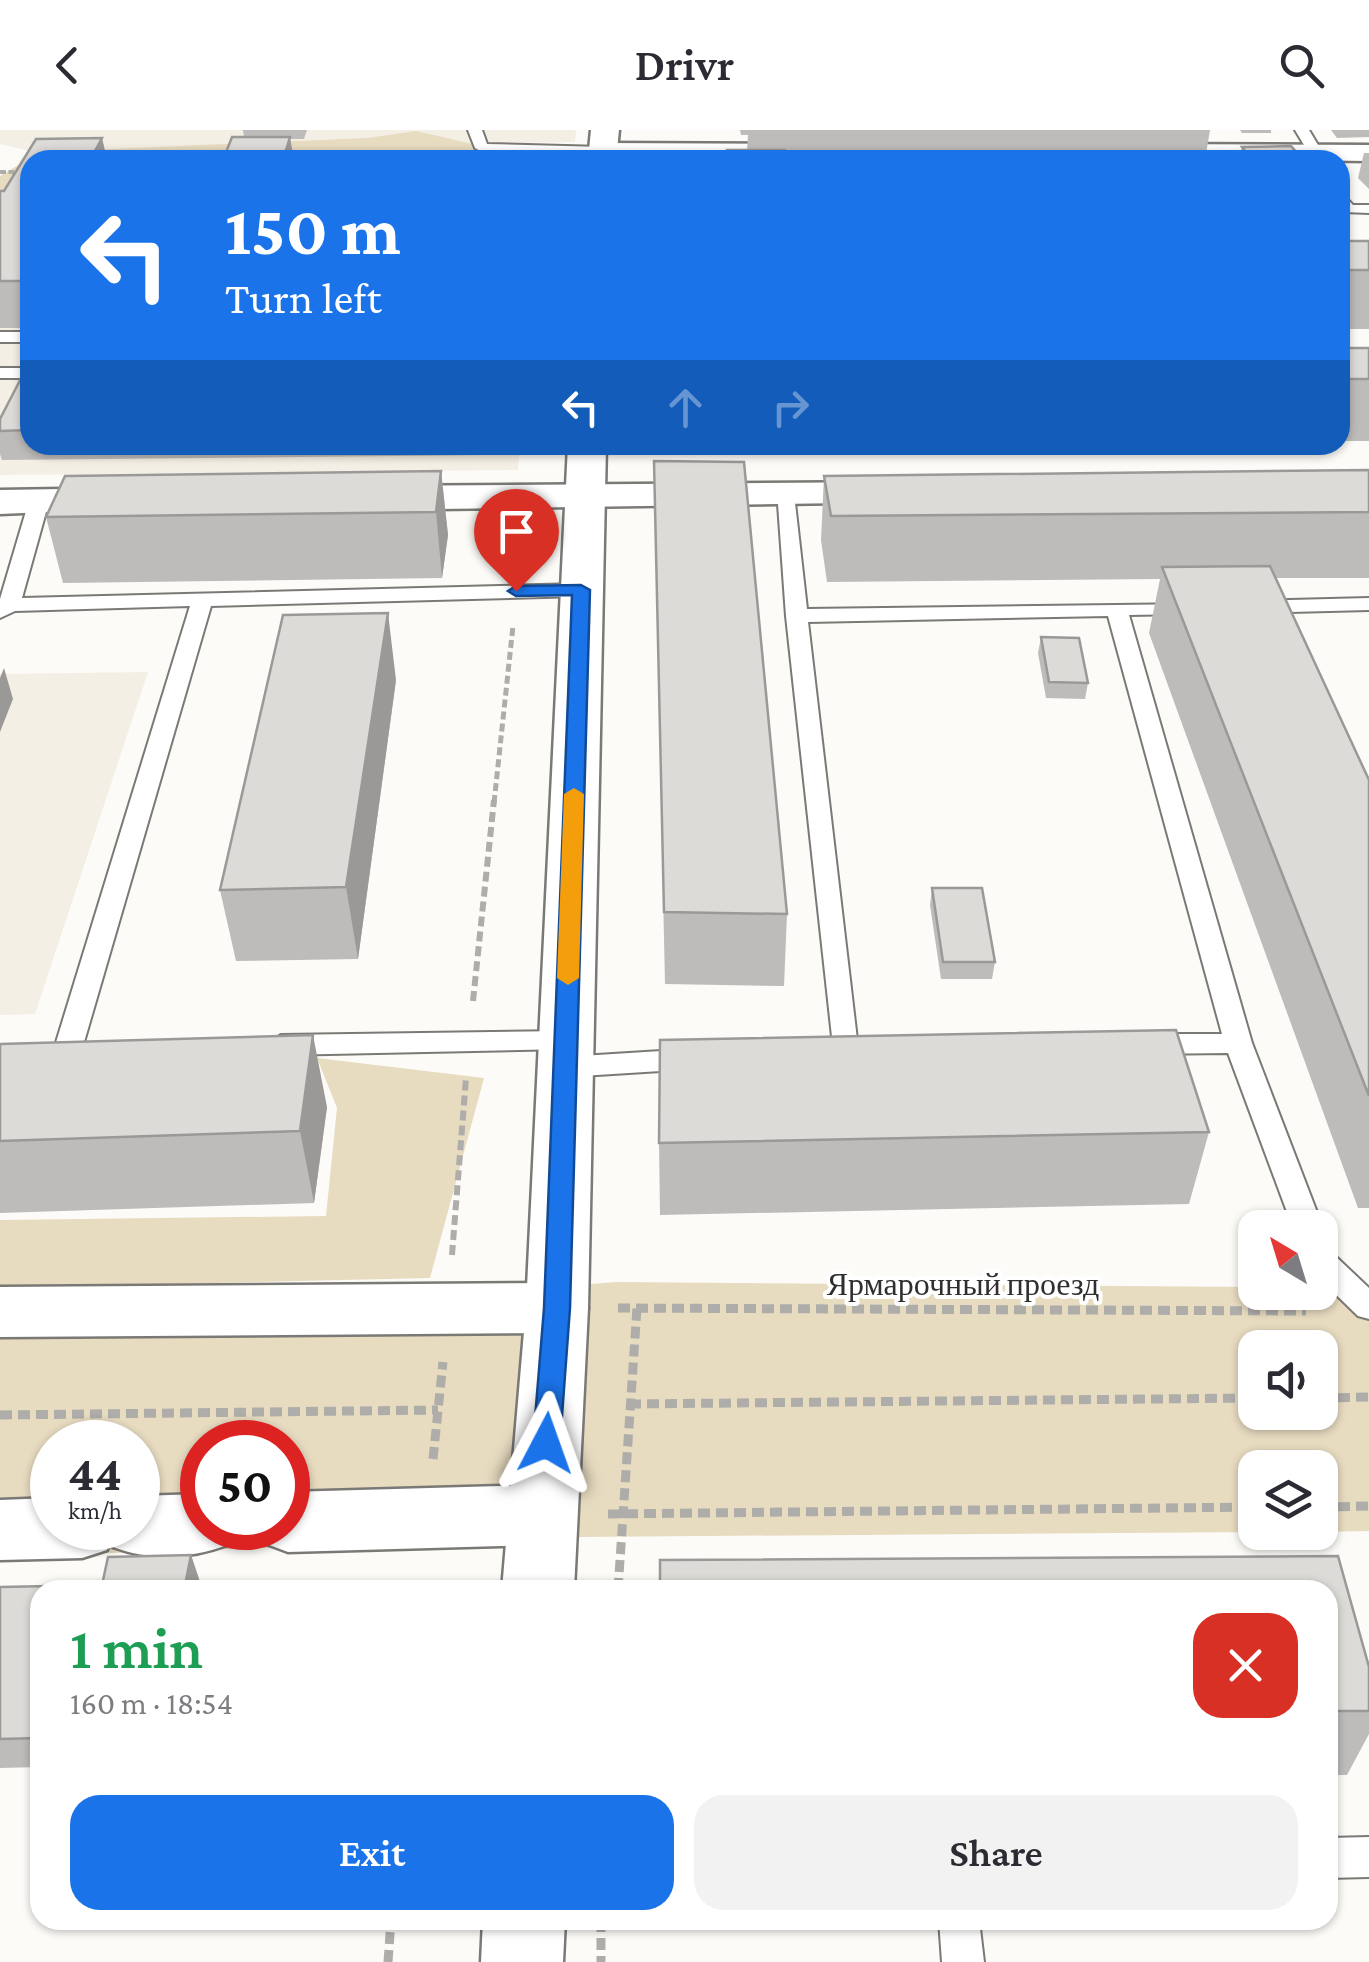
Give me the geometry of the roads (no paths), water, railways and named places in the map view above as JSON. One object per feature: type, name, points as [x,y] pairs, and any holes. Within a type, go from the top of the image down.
[{"type":"street","points":[[603,147],[734,150]]},
{"type":"street","points":[[1284,150],[1312,148]]},
{"type":"street","points":[[539,1580],[557,1308],[586,470]]},
{"type":"street","points":[[331,498],[586,470],[784,494],[940,494]]},
{"type":"street","points":[[0,502],[156,500]]},
{"type":"street","points":[[0,1312],[557,1308]]},
{"type":"street","points":[[310,1521],[542,1515]]},
{"type":"street","points":[[0,1530],[30,1529]]},
{"type":"street","points":[[522,1962],[524,1930]]},
{"type":"lane","points":[[475,130],[482,148],[603,147]]},
{"type":"lane","points":[[784,494],[844,1049]]},
{"type":"lane","points":[[39,501],[3,607],[581,590]]},
{"type":"lane","points":[[68,1049],[202,600]]},
{"type":"lane","points":[[797,616],[1369,604]]},
{"type":"lane","points":[[1117,610],[1238,1042],[1301,1210]]},
{"type":"lane","points":[[259,1045],[469,1041],[566,1054],[724,1056]]},
{"type":"lane","points":[[1120,1044],[1238,1042]]},
{"type":"lane","points":[[34,1049],[106,1048]]},
{"type":"lane","points":[[1338,1277],[1369,1307]]},
{"type":"lane","points":[[1338,1858],[1369,1856]]},
{"type":"lane","points":[[959,1930],[962,1962]]}]
